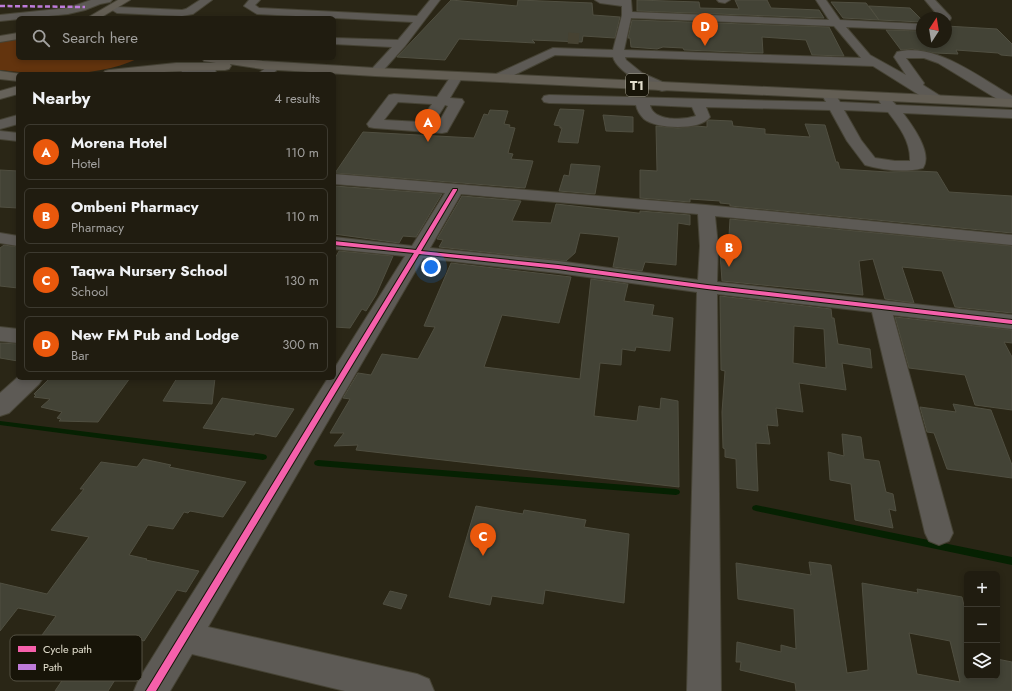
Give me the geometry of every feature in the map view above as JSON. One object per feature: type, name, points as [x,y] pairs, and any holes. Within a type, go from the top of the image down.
[{"type":"highway","points":[[96,16],[125,0]]},
{"type":"highway","points":[[110,16],[130,0]]},
{"type":"highway","points":[[113,72],[126,69],[143,60]]},
{"type":"highway","name":"T1","points":[[128,72],[176,67],[263,70],[276,66],[662,87],[832,100],[883,97],[1012,103]]},
{"type":"highway","points":[[0,75],[16,77]]},
{"type":"main road","points":[[0,95],[16,91]]},
{"type":"street","points":[[22,16],[77,9],[85,7],[97,0],[107,0]]},
{"type":"street","points":[[117,10],[189,12],[207,0]]},
{"type":"street","points":[[196,16],[219,0]]},
{"type":"street","points":[[255,0],[249,6],[257,11],[421,19]]},
{"type":"street","points":[[375,72],[401,44],[435,0]]},
{"type":"street","points":[[600,0],[627,7],[732,18],[916,26]]},
{"type":"street","points":[[722,0],[725,0],[732,18]]},
{"type":"street","points":[[821,0],[837,23],[866,57],[887,68],[937,100]]},
{"type":"street","points":[[930,0],[941,12]]},
{"type":"street","points":[[270,12],[280,4]]},
{"type":"street","points":[[318,15],[327,6]]},
{"type":"street","points":[[387,17],[396,6]]},
{"type":"street","points":[[627,7],[618,53],[620,61],[638,76],[662,87]]},
{"type":"street","points":[[0,18],[16,17]]},
{"type":"street","points":[[591,40],[618,53]]},
{"type":"street","points":[[336,41],[401,44]]},
{"type":"street","points":[[498,78],[554,46],[618,53],[875,62]]},
{"type":"street","points":[[923,90],[900,57],[901,54],[925,55],[942,60],[1012,103]]},
{"type":"street","points":[[193,72],[210,67]]},
{"type":"street","points":[[441,101],[458,102],[442,129],[424,127],[406,112],[441,101],[457,76]]},
{"type":"street","points":[[832,100],[854,141],[870,162],[895,166],[917,165],[918,158],[914,143],[908,131],[883,97]]},
{"type":"street","points":[[549,99],[698,103],[832,100],[892,109],[1012,114]]},
{"type":"street","points":[[642,102],[643,109],[648,116],[654,119],[670,121],[699,120],[703,117],[698,103]]},
{"type":"street","points":[[0,125],[16,121]]},
{"type":"street","points":[[0,135],[16,136]]},
{"type":"street","points":[[336,179],[706,210],[1012,240]]},
{"type":"street","points":[[151,691],[455,190]]},
{"type":"street","points":[[704,691],[707,288],[709,246],[706,210]]},
{"type":"street","points":[[0,238],[16,241]]},
{"type":"street","points":[[336,242],[418,250],[558,267],[707,288],[1012,322]]},
{"type":"street","points":[[881,307],[939,533]]},
{"type":"street","points":[[0,334],[16,336]]},
{"type":"street","points":[[0,407],[29,380]]},
{"type":"street","points":[[183,637],[417,691]]},
{"type":"shaded area","points":[[16,38],[16,60],[134,60],[106,69],[89,72],[23,72],[0,70],[0,41]]},
{"type":"building","points":[[451,0],[517,6],[518,0],[592,3],[593,15],[620,17],[615,38],[583,36],[582,42],[532,40],[535,43],[459,39],[445,60],[397,57]]},
{"type":"building","points":[[637,0],[699,2],[700,8],[739,9],[735,0],[767,0],[771,8],[819,10],[824,18],[637,11]]},
{"type":"building","points":[[831,2],[866,3],[879,20],[843,18]]},
{"type":"building","points":[[869,6],[910,8],[916,14],[916,22],[879,20]]},
{"type":"building","points":[[632,20],[829,27],[844,56],[812,55],[806,40],[762,37],[763,53],[684,50],[683,48],[663,47],[657,49],[631,47],[630,38],[628,38]]},
{"type":"building","points":[[952,26],[997,29],[1012,44],[1012,56],[1001,55],[998,53],[956,50],[958,54],[935,53],[912,49],[901,50],[886,30],[916,31],[916,48],[952,48]]},
{"type":"building","points":[[560,109],[584,110],[578,143],[558,142],[562,128],[554,125]]},
{"type":"building","points":[[490,110],[508,111],[504,124],[515,128],[508,153],[513,154],[511,159],[533,161],[525,188],[336,173],[363,132],[474,138],[484,114],[488,115]]},
{"type":"building","points":[[603,115],[633,117],[633,132],[606,131]]},
{"type":"building","points":[[707,121],[732,121],[733,126],[765,129],[765,134],[810,137],[805,124],[825,125],[836,162],[838,162],[840,169],[888,172],[937,172],[949,192],[1012,196],[1012,233],[730,206],[730,204],[720,203],[720,201],[690,199],[690,202],[640,198],[640,170],[657,171],[656,126],[678,128],[696,126],[707,127]]},
{"type":"building","points":[[571,164],[600,166],[595,194],[559,191],[564,175],[569,176]]},
{"type":"building","points":[[0,170],[16,171],[16,208],[0,207]]},
{"type":"building","points":[[336,186],[442,194],[416,237],[403,236],[399,243],[336,234]]},
{"type":"building","points":[[462,196],[521,201],[512,221],[551,223],[556,204],[638,213],[640,213],[640,211],[690,215],[690,225],[678,223],[676,265],[645,262],[642,271],[613,267],[619,237],[580,233],[575,253],[566,261],[439,247],[443,240],[437,239]]},
{"type":"building","points":[[730,219],[1012,246],[1012,313],[955,307],[942,271],[902,267],[914,303],[885,299],[873,259],[859,261],[863,295],[722,281],[720,253],[728,253]]},
{"type":"building","points":[[4,245],[16,247],[16,288],[0,286],[0,248]]},
{"type":"building","points":[[339,251],[393,256],[376,295],[366,311],[362,309],[350,328],[336,327],[336,256]]},
{"type":"building","points":[[451,263],[571,277],[559,323],[502,315],[484,367],[580,379],[591,279],[628,284],[624,301],[654,305],[652,315],[673,318],[670,351],[636,347],[635,351],[622,349],[621,365],[600,363],[594,416],[637,421],[639,406],[660,409],[661,398],[678,401],[679,487],[356,450],[358,445],[334,446],[344,433],[330,433],[350,399],[343,398],[358,373],[371,375],[382,354],[418,359],[435,327],[424,326]]},
{"type":"building","points":[[720,296],[831,309],[838,344],[870,349],[872,368],[842,363],[846,390],[799,383],[803,412],[776,408],[778,426],[767,425],[770,444],[756,443],[758,491],[737,488],[736,459],[725,457],[725,449],[723,448],[722,412],[725,371],[721,370]],"holes":[[[794,326],[824,329],[826,368],[793,363]]]},
{"type":"building","points":[[895,317],[1012,330],[1012,343],[1004,342],[1012,357],[1012,410],[975,405],[965,375],[909,368]]},
{"type":"building","points":[[0,343],[16,344],[16,361],[0,358]]},
{"type":"building","points":[[48,380],[129,380],[98,422],[59,421],[61,419],[57,418],[62,412],[41,407],[50,399],[34,397],[36,395],[34,394]]},
{"type":"building","points":[[176,380],[215,380],[212,404],[163,401]]},
{"type":"building","points":[[222,398],[294,409],[276,437],[255,433],[254,435],[203,428]]},
{"type":"building","points":[[953,404],[991,410],[1012,465],[1012,478],[947,469],[934,433],[927,432],[920,407],[956,412]]},
{"type":"building","points":[[842,434],[861,437],[864,459],[879,461],[886,492],[893,494],[896,511],[889,509],[893,528],[855,520],[851,484],[830,480],[828,452],[844,456]]},
{"type":"building","points":[[143,459],[171,465],[169,467],[246,482],[223,517],[190,511],[188,513],[184,512],[173,529],[148,525],[129,555],[199,571],[186,592],[177,590],[144,641],[142,640],[142,635],[42,635],[56,616],[18,608],[0,631],[0,583],[47,594],[89,537],[51,530],[84,489],[80,489],[101,462],[137,467]]},
{"type":"building","points":[[476,506],[523,514],[524,510],[586,520],[584,527],[629,534],[624,603],[545,590],[543,604],[492,596],[490,605],[449,597]]},
{"type":"building","points":[[809,562],[831,565],[847,673],[868,670],[862,583],[918,593],[917,589],[962,597],[964,605],[964,679],[1000,679],[1000,660],[1012,662],[1012,691],[796,691],[795,683],[740,670],[741,662],[736,662],[737,642],[781,652],[781,645],[796,649],[794,609],[738,599],[736,563],[811,575]],"holes":[[[909,633],[950,641],[960,682],[917,674]]]},
{"type":"building","points":[[390,591],[407,595],[401,609],[383,604]]},
{"type":"building","points":[[62,681],[114,681],[108,691],[55,691]]},
{"type":"waterway","points":[[0,423],[263,457]]},
{"type":"waterway","points":[[318,463],[676,492]]},
{"type":"waterway","points":[[756,508],[1012,561]]},
{"type":"tunnel","points":[[568,38],[583,39]]},
{"type":"marked path","points":[[0,6],[85,7]]},
{"type":"cycle path","points":[[151,691],[455,190]]},
{"type":"cycle path","points":[[336,243],[558,267],[707,287],[1012,322]]},
{"type":"place","name":"New FM Pub and Lodge","points":[[705,46]]},
{"type":"place","name":"Morena Hotel","points":[[428,142]]},
{"type":"place","name":"Ombeni Pharmacy","points":[[729,267]]},
{"type":"place","name":"Taqwa Nursery School","points":[[483,556]]}]
